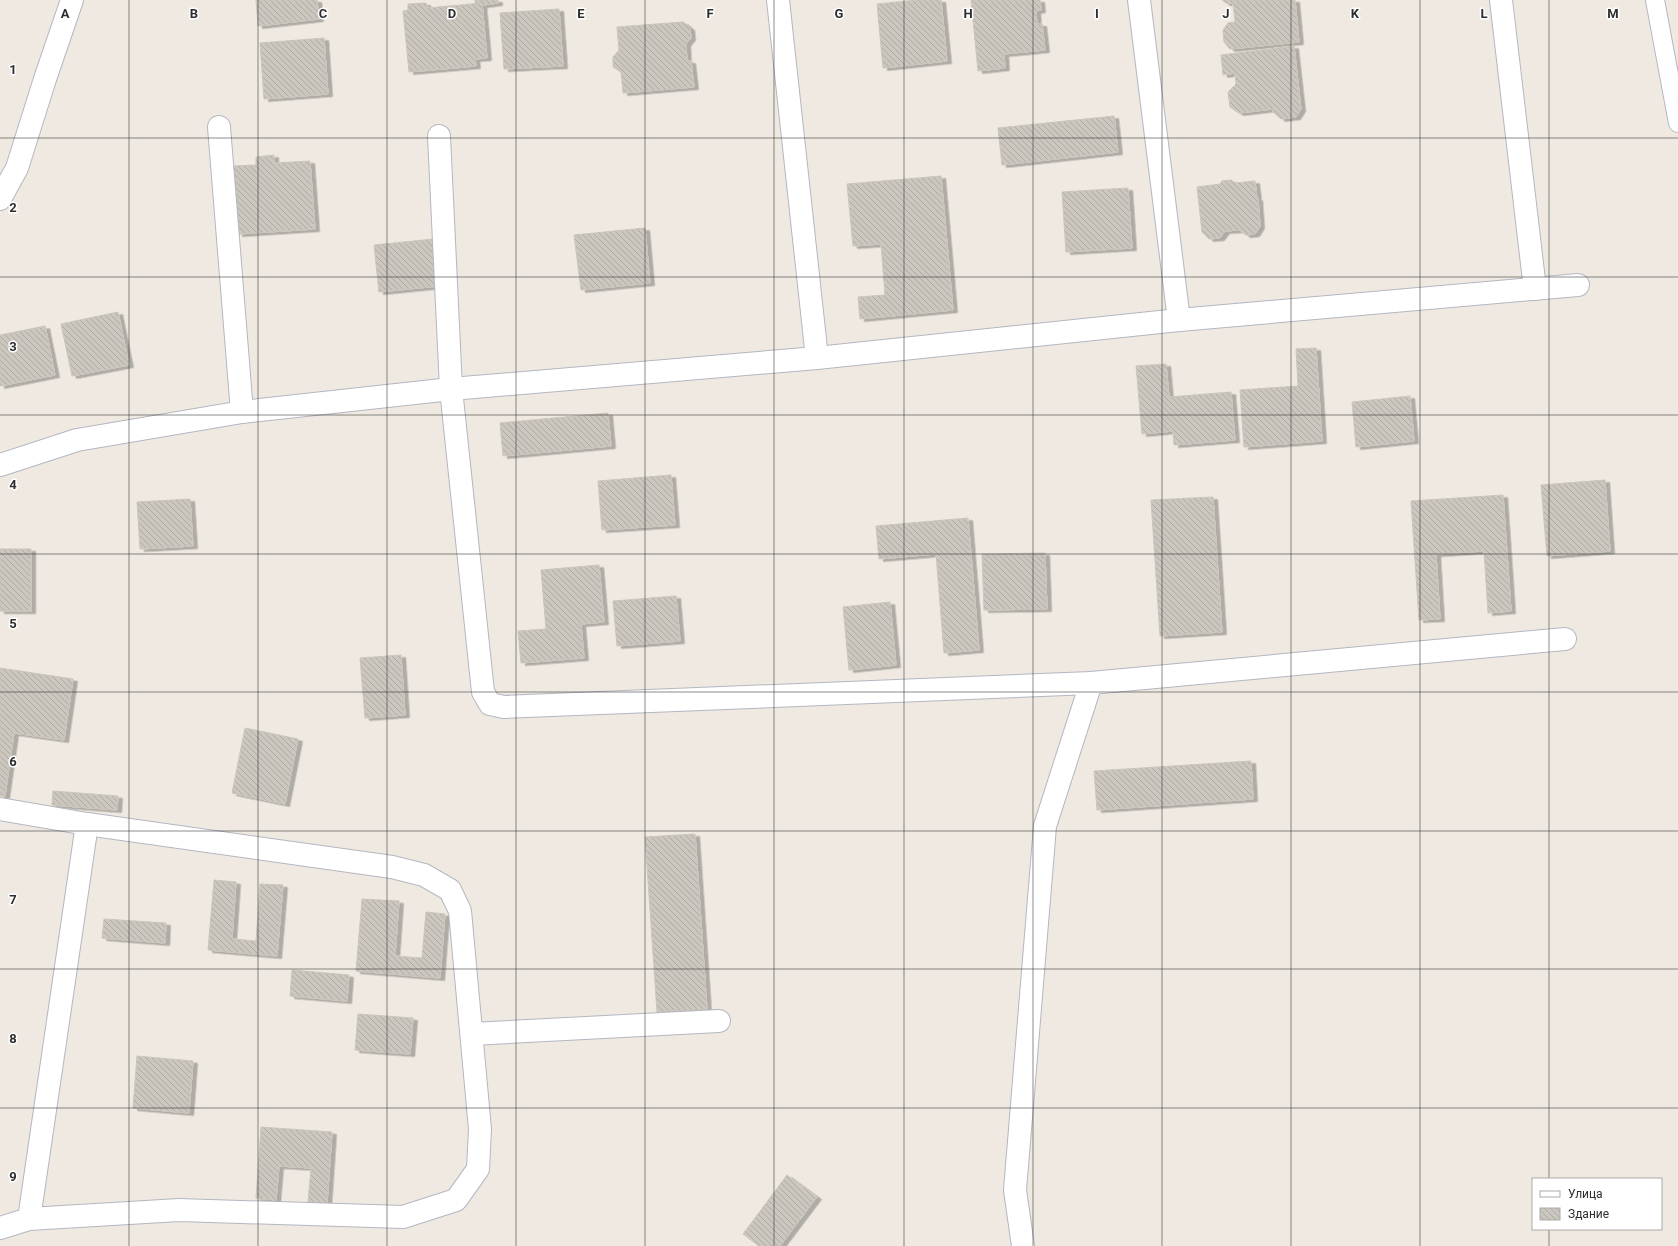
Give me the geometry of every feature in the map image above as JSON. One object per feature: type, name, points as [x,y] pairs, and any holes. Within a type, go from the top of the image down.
[{"type":"street","points":[[0,200],[17,168],[45,78],[72,0]]},
{"type":"street","points":[[778,0],[818,358]]},
{"type":"street","points":[[1139,0],[1180,320]]},
{"type":"street","points":[[1501,0],[1535,288]]},
{"type":"street","points":[[219,127],[242,412]]},
{"type":"street","points":[[439,136],[451,389],[484,692],[490,704],[504,707],[1091,683],[1565,639]]},
{"type":"street","points":[[0,465],[77,440],[242,412],[451,389],[818,358],[1180,320],[1578,285]]},
{"type":"street","points":[[1023,1246],[1015,1190],[1045,826],[1091,683]]},
{"type":"street","points":[[0,809],[87,824],[392,867],[424,875],[450,890],[460,911],[480,1129],[478,1169],[456,1200],[403,1217],[179,1210],[29,1220],[0,1228]]},
{"type":"street","points":[[29,1220],[87,824]]},
{"type":"street","points":[[472,1034],[719,1021]]},
{"type":"lane","points":[[1655,0],[1678,123]]},
{"type":"building","points":[[256,0],[317,0],[319,19],[258,26]]},
{"type":"building","points":[[475,0],[498,0],[498,3],[476,6]]},
{"type":"building","points":[[917,0],[941,0],[947,61],[883,68],[877,4]]},
{"type":"building","points":[[971,0],[1040,0],[1041,10],[1036,11],[1037,24],[1042,24],[1045,50],[1004,54],[1005,68],[978,71]]},
{"type":"building","points":[[1222,0],[1295,0],[1299,42],[1230,49],[1224,42],[1223,30],[1228,23],[1235,22],[1233,3],[1226,3]]},
{"type":"building","points":[[426,3],[427,8],[482,3],[487,58],[475,59],[476,66],[409,72],[403,11],[408,10],[408,4]]},
{"type":"building","points":[[559,9],[563,66],[504,69],[500,13]]},
{"type":"building","points":[[683,22],[690,28],[691,38],[686,44],[687,61],[691,61],[694,87],[623,93],[621,72],[613,67],[613,57],[619,50],[617,27]]},
{"type":"building","points":[[324,38],[328,94],[264,99],[260,43]]},
{"type":"building","points":[[1294,46],[1301,109],[1296,117],[1281,119],[1273,112],[1273,109],[1239,113],[1230,107],[1228,92],[1236,84],[1235,73],[1223,75],[1221,55]]},
{"type":"building","points":[[1114,116],[1118,152],[1002,165],[998,128]]},
{"type":"building","points":[[274,155],[274,163],[310,161],[315,229],[238,234],[233,166],[256,165],[256,157]]},
{"type":"building","points":[[941,176],[953,310],[860,319],[858,297],[885,295],[881,244],[853,246],[847,184]]},
{"type":"building","points":[[1231,180],[1235,183],[1255,181],[1260,226],[1255,234],[1246,235],[1239,230],[1225,231],[1220,238],[1209,239],[1202,232],[1197,187],[1220,184],[1222,181]]},
{"type":"building","points":[[1128,188],[1132,248],[1066,252],[1062,192]]},
{"type":"building","points":[[645,228],[650,283],[581,290],[574,235]]},
{"type":"building","points":[[434,239],[439,286],[379,292],[374,245]]},
{"type":"building","points":[[118,312],[129,365],[72,376],[61,324]]},
{"type":"building","points":[[45,326],[55,375],[0,386],[0,335]]},
{"type":"building","points":[[1316,348],[1322,441],[1244,447],[1240,390],[1298,386],[1296,349]]},
{"type":"building","points":[[1166,364],[1169,397],[1231,392],[1235,440],[1174,445],[1173,431],[1142,434],[1136,366]]},
{"type":"building","points":[[1410,396],[1414,441],[1356,447],[1352,402]]},
{"type":"building","points":[[608,413],[611,446],[503,456],[500,423]]},
{"type":"building","points":[[671,475],[675,525],[602,530],[598,481]]},
{"type":"building","points":[[1605,480],[1610,551],[1547,556],[1541,485]]},
{"type":"building","points":[[1503,495],[1511,611],[1488,613],[1484,551],[1436,554],[1440,619],[1419,620],[1411,501]]},
{"type":"building","points":[[1213,497],[1222,632],[1160,636],[1151,500]]},
{"type":"building","points":[[190,499],[193,546],[140,549],[137,502]]},
{"type":"building","points":[[968,518],[979,650],[944,653],[936,554],[879,559],[876,526]]},
{"type":"building","points":[[0,549],[31,549],[31,611],[0,611]]},
{"type":"building","points":[[1045,553],[1047,609],[984,610],[982,554]]},
{"type":"building","points":[[599,565],[604,622],[581,624],[584,658],[521,663],[518,631],[546,629],[541,570]]},
{"type":"building","points":[[676,596],[680,641],[617,646],[613,601]]},
{"type":"building","points":[[890,602],[896,665],[849,670],[843,607]]},
{"type":"building","points":[[401,655],[405,715],[365,718],[360,658]]},
{"type":"building","points":[[0,668],[73,679],[64,740],[14,733],[5,796],[0,796]]},
{"type":"building","points":[[245,728],[298,739],[285,804],[232,793]]},
{"type":"building","points":[[1251,761],[1253,799],[1097,810],[1094,771]]},
{"type":"building","points":[[53,791],[118,796],[117,810],[52,805]]},
{"type":"building","points":[[695,834],[707,1009],[657,1012],[645,837]]},
{"type":"building","points":[[214,880],[236,882],[232,939],[256,941],[260,884],[283,885],[277,956],[208,950]]},
{"type":"building","points":[[362,899],[399,901],[395,956],[422,958],[426,912],[445,914],[440,978],[356,971]]},
{"type":"building","points":[[104,919],[166,923],[165,943],[102,938]]},
{"type":"building","points":[[292,970],[349,975],[347,1001],[290,996]]},
{"type":"building","points":[[358,1014],[413,1018],[410,1054],[355,1050]]},
{"type":"building","points":[[137,1056],[193,1061],[189,1113],[133,1108]]},
{"type":"building","points":[[261,1127],[332,1132],[327,1204],[308,1202],[311,1168],[279,1166],[276,1200],[256,1198]]},
{"type":"building","points":[[787,1175],[817,1197],[780,1246],[759,1246],[743,1234]]}]
